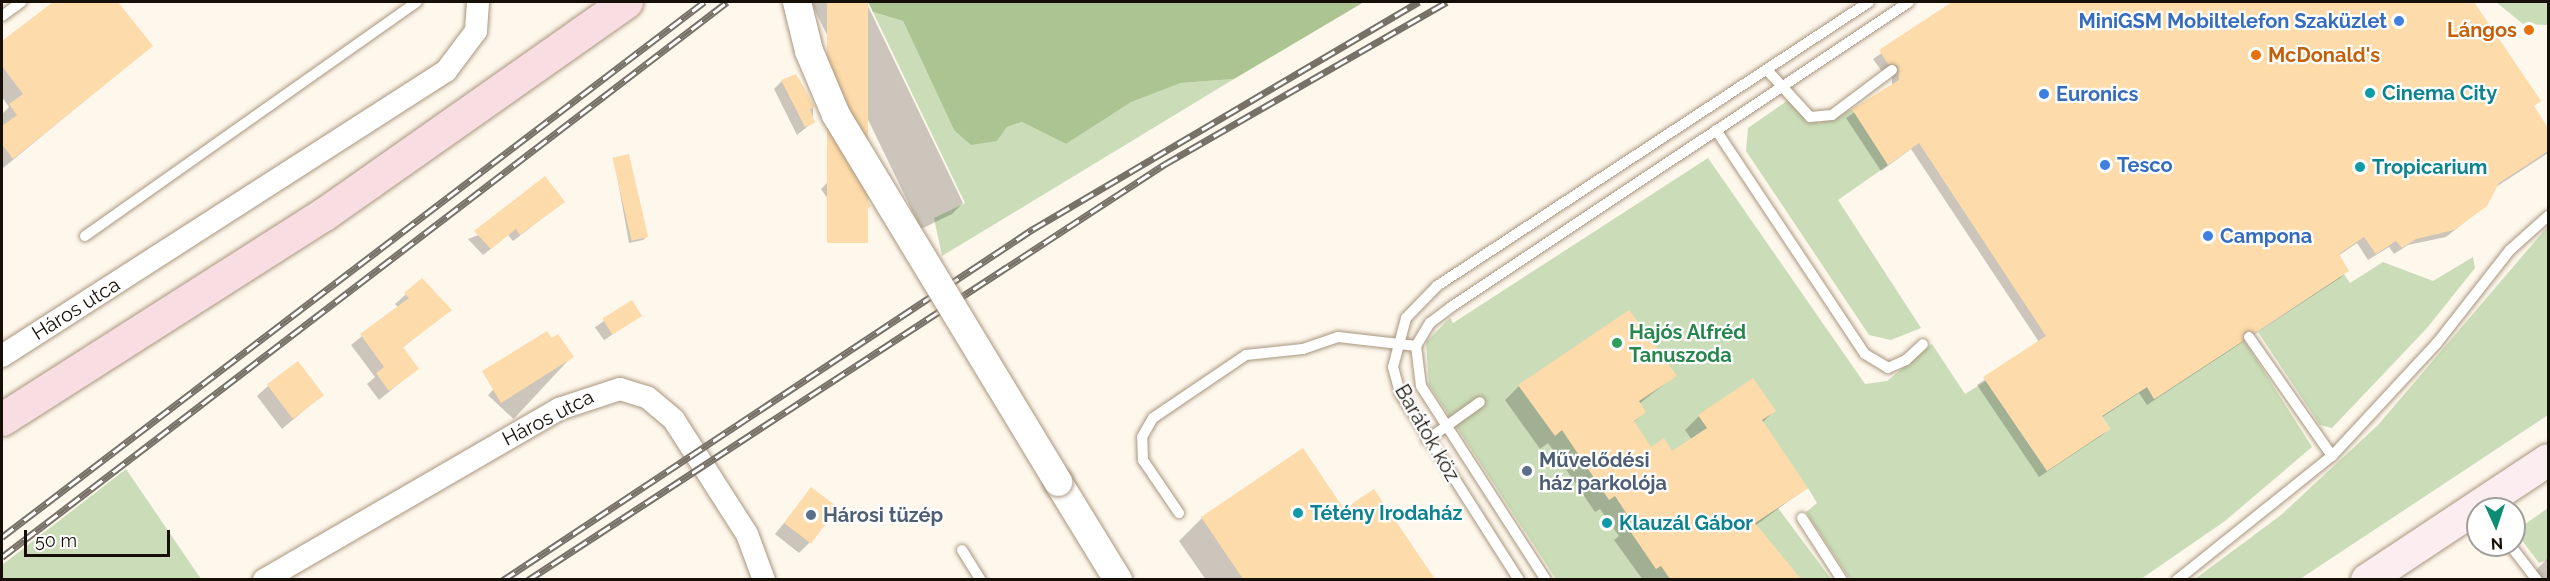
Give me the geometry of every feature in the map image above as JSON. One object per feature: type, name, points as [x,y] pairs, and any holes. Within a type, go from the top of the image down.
[{"type":"main road","points":[[2,419],[324,214],[626,2]]},
{"type":"main road","points":[[2496,497],[2548,460]]},
{"type":"main road","points":[[2367,579],[2466,517]]},
{"type":"street","name":"Háros utca","points":[[2,356],[446,71],[476,31],[478,2]]},
{"type":"street","points":[[797,2],[809,51],[836,115],[1118,579]]},
{"type":"street","name":"Háros utca","points":[[264,579],[560,409],[620,389],[647,397],[674,420],[747,534],[764,579]]},
{"type":"lane","points":[[2,16],[21,2]]},
{"type":"lane","points":[[85,236],[417,2]]},
{"type":"lane","name":"Barátok köz","points":[[1519,579],[1427,440],[1400,393],[1393,367],[1406,318],[1437,286],[1869,2]]},
{"type":"lane","points":[[1179,513],[1143,460],[1142,437],[1153,418],[1246,355],[1303,349],[1338,337],[1399,341],[1416,346],[1430,323],[1451,307],[1909,2]]},
{"type":"lane","points":[[1767,70],[1780,87],[1810,117],[1832,115],[1892,70]]},
{"type":"lane","points":[[1716,130],[1865,354],[1888,368],[1906,360],[1923,344]]},
{"type":"lane","points":[[2177,579],[2332,456],[2437,343],[2510,250],[2548,216]]},
{"type":"lane","points":[[2249,337],[2332,456]]},
{"type":"lane","name":"Barátok köz","points":[[1416,346],[1420,386],[1545,579]]},
{"type":"lane","points":[[1427,440],[1480,402]]},
{"type":"lane","points":[[1802,518],[1842,579]]},
{"type":"lane","points":[[962,550],[981,579]]},
{"type":"lane","points":[[2520,557],[2537,579]]},
{"type":"green space","points":[[868,2],[1364,2],[1234,79],[1181,83],[1131,102],[1066,144],[1022,122],[1007,127],[997,141],[971,145],[954,130],[903,21],[873,12]]},
{"type":"green space","points":[[2496,2],[2548,2],[2548,25],[2523,24]]},
{"type":"green space","points":[[873,12],[903,21],[954,130],[997,141],[1007,127],[1022,122],[1066,144],[1130,102],[1181,83],[1234,79],[942,256],[934,218],[965,203]]},
{"type":"green space","points":[[1787,101],[1819,123],[1852,109],[1888,165],[1838,200],[1921,328],[1891,340],[1869,335],[1746,151],[1748,128]]},
{"type":"green space","points":[[1708,158],[1865,384],[1887,381],[1932,344],[1965,394],[1986,381],[2047,471],[2110,429],[2102,416],[2147,387],[2155,399],[2244,340],[2312,447],[2225,521],[2141,579],[1850,579],[1806,512],[1817,503],[1808,488],[1778,508],[1831,579],[1556,579],[1429,385],[1426,342],[1450,318],[1453,323]]},
{"type":"green space","points":[[2548,226],[2548,415],[2300,579],[2195,579],[2281,515],[2378,425]]},
{"type":"green space","points":[[2473,257],[2475,268],[2427,328],[2332,428],[2320,425],[2258,332],[2344,274],[2350,283],[2383,262],[2433,281]]},
{"type":"green space","points":[[126,469],[201,579],[2,579],[2,565]]},
{"type":"green space","points":[[2548,508],[2548,560],[2539,563],[2526,546],[2526,523]]},
{"type":"building","points":[[53,2],[118,2],[153,46],[13,159],[2,144],[2,126],[17,115],[9,104],[23,94],[2,66],[2,41]]},
{"type":"building","points":[[827,2],[868,2],[868,243],[827,243]]},
{"type":"building","name":"Campona","points":[[1952,2],[2474,2],[2541,101],[2534,106],[2548,128],[2548,151],[2499,183],[2487,206],[2454,230],[2416,239],[2402,248],[2396,241],[2376,254],[2364,237],[2339,254],[2349,271],[2255,333],[2245,331],[2243,341],[2154,399],[2147,387],[2102,416],[2110,429],[2047,471],[1983,377],[2046,336],[1919,143],[1888,165],[1852,109],[1899,80],[1898,66],[1888,64],[1879,50]]},
{"type":"building","points":[[796,74],[815,107],[810,109],[815,123],[805,127],[781,80]]},
{"type":"building","points":[[629,154],[648,237],[632,241],[612,158]]},
{"type":"building","points":[[844,168],[871,207],[858,216],[831,177]]},
{"type":"building","points":[[545,176],[565,202],[520,235],[516,229],[491,249],[474,231]]},
{"type":"building","points":[[422,278],[452,310],[403,347],[419,369],[389,391],[376,373],[384,367],[360,334],[409,298],[404,293]]},
{"type":"building","points":[[632,300],[642,316],[612,335],[602,319]]},
{"type":"building","points":[[1629,310],[1677,376],[1639,401],[1646,412],[1634,421],[1651,447],[1664,438],[1672,451],[1707,428],[1698,415],[1753,378],[1776,411],[1762,420],[1808,488],[1755,523],[1801,579],[1670,579],[1661,566],[1656,569],[1626,525],[1632,522],[1615,496],[1609,500],[1562,430],[1555,436],[1518,385]]},
{"type":"building","points":[[547,331],[552,338],[558,334],[574,357],[501,403],[482,371]]},
{"type":"building","points":[[298,361],[324,395],[293,419],[267,384]]},
{"type":"building","name":"Tétény Irodaház","points":[[1303,448],[1344,509],[1374,489],[1435,579],[1243,579],[1201,517]]},
{"type":"building","name":"Hárosi tüzép","points":[[811,487],[838,507],[811,543],[784,523]]},
{"type":"railway","points":[[2,537],[704,2]]},
{"type":"railway","points":[[2,557],[727,2]]},
{"type":"railway","points":[[503,580],[1033,229],[1419,2]]},
{"type":"railway","points":[[528,580],[1165,164],[1447,2]]},
{"type":"place","name":"MiniGSM Mobiltelefon Szaküzlet","points":[[2399,21]]},
{"type":"place","name":"Lángos","points":[[2529,30]]},
{"type":"place","name":"McDonald's","points":[[2256,55]]},
{"type":"place","name":"Cinema City","points":[[2370,93]]},
{"type":"place","name":"Euronics","points":[[2044,94]]},
{"type":"place","name":"Tesco","points":[[2105,165]]},
{"type":"place","name":"Tropicarium","points":[[2360,167]]},
{"type":"place","name":"Campona","points":[[2208,236]]},
{"type":"place","name":"Hajós Alfréd Tanuszoda","points":[[1617,343]]},
{"type":"place","name":"Művelődési ház parkolója","points":[[1527,471]]},
{"type":"place","name":"Tétény Irodaház","points":[[1298,513]]},
{"type":"place","name":"Hárosi tüzép","points":[[811,515]]},
{"type":"place","name":"Klauzál Gábor","points":[[1607,523]]}]
